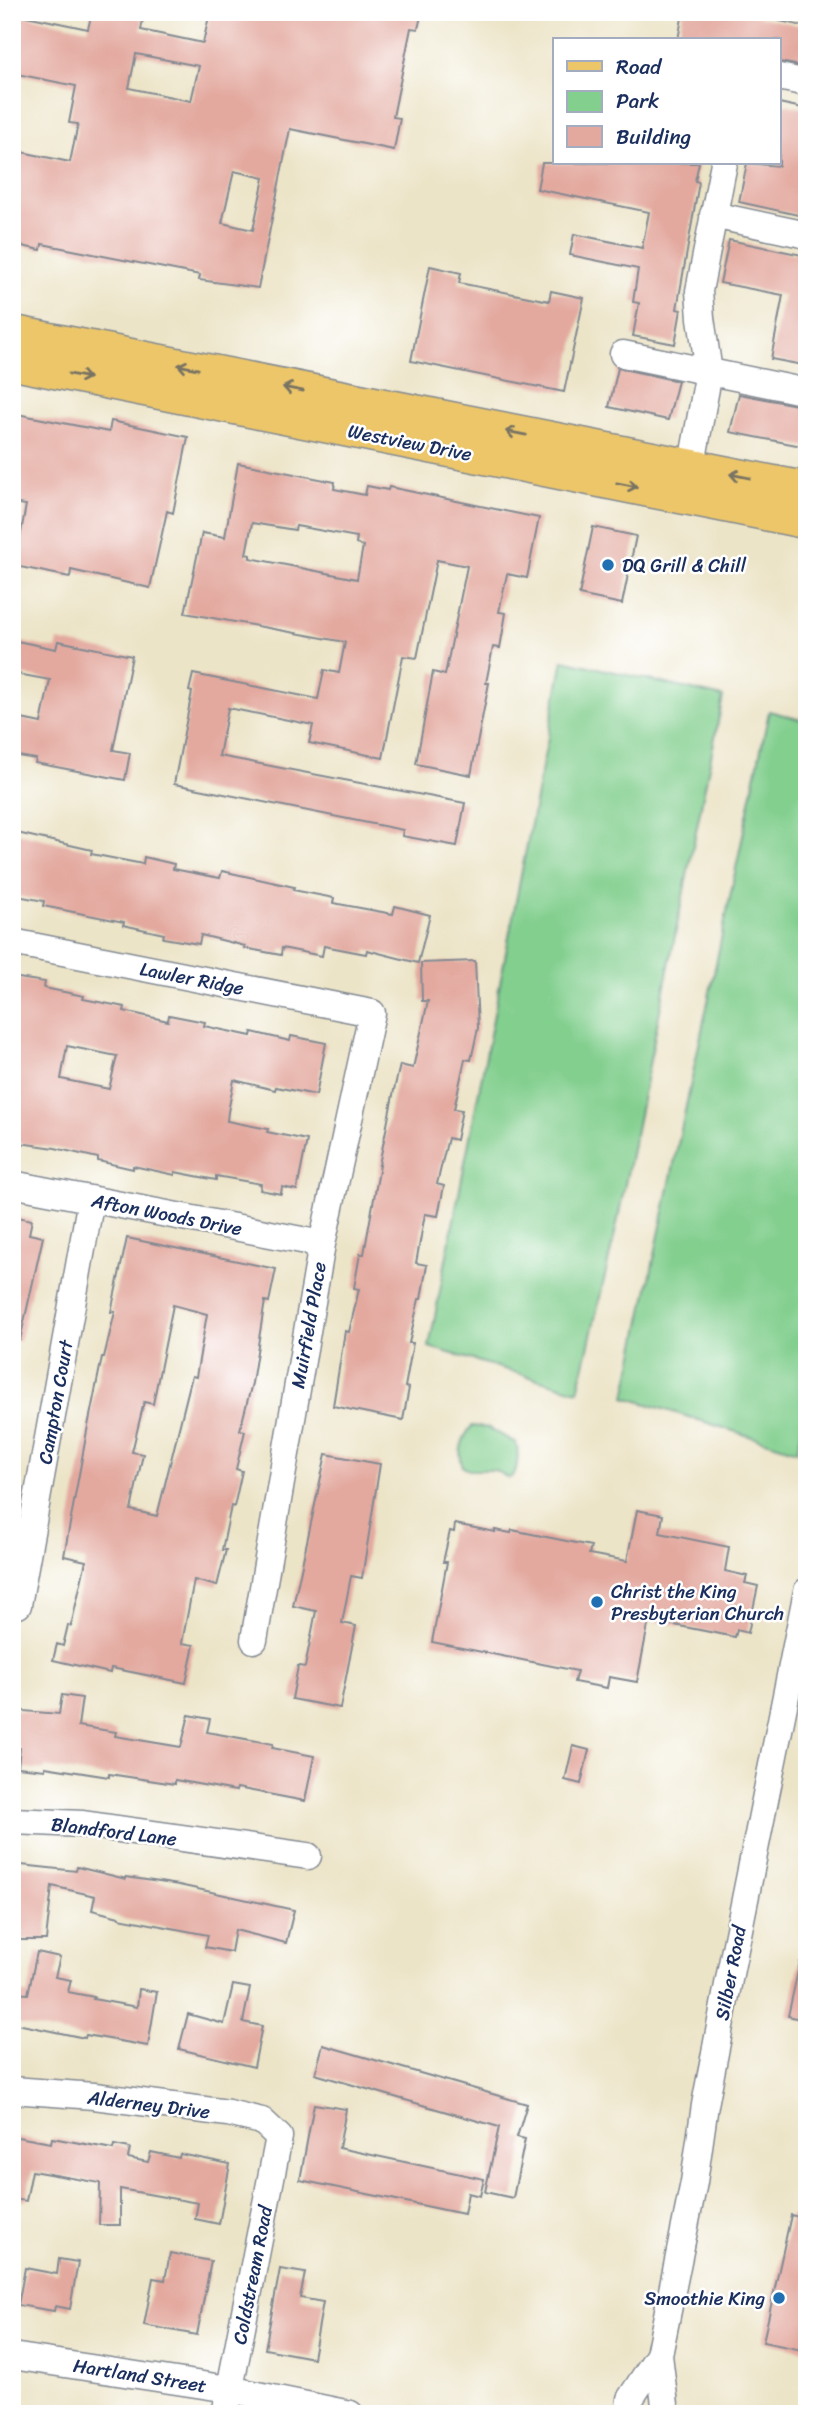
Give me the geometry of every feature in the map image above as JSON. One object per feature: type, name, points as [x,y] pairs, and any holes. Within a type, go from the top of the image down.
[{"type":"main road","name":"Westview Drive","points":[[12,332],[236,392],[689,482],[807,522]]},
{"type":"main road","name":"Westview Drive","points":[[12,363],[236,392]]},
{"type":"main road","name":"Westview Drive","points":[[689,482],[807,489]]},
{"type":"street","points":[[780,77],[807,83]]},
{"type":"street","points":[[689,482],[709,372],[699,290],[724,164]]},
{"type":"street","points":[[713,215],[807,235]]},
{"type":"street","points":[[624,354],[807,391]]},
{"type":"street","name":"Lawler Ridge","points":[[12,942],[372,1013]]},
{"type":"street","name":"Muirfield Place","points":[[254,1640],[322,1244],[372,1013]]},
{"type":"street","name":"Afton Woods Drive","points":[[12,1184],[322,1244]]},
{"type":"street","name":"Campton Court","points":[[18,1605],[91,1199]]},
{"type":"street","name":"Silber Road","points":[[663,2414],[665,2405],[659,2355],[694,2182],[723,2010],[807,1591]]},
{"type":"street","name":"Blandford Lane","points":[[12,1821],[83,1824],[308,1856]]},
{"type":"street","name":"Alderney Drive","points":[[12,2090],[94,2096],[228,2113],[262,2121],[279,2137]]},
{"type":"street","name":"Coldstream Road","points":[[227,2401],[279,2137]]},
{"type":"street","name":"Silber Road","points":[[628,2414],[630,2399],[659,2355]]},
{"type":"street","name":"Hartland Street","points":[[12,2356],[227,2401],[350,2414]]},
{"type":"green space","points":[[563,660],[723,697],[616,1229],[578,1391],[429,1347]]},
{"type":"green space","points":[[769,711],[807,721],[807,1401],[797,1451],[625,1397]]},
{"type":"green space","points":[[472,1426],[488,1428],[516,1443],[518,1460],[513,1476],[508,1478],[494,1470],[469,1470],[463,1467],[460,1456],[462,1446]]},
{"type":"building","points":[[92,12],[109,12],[143,19],[141,30],[203,43],[210,12],[422,12],[418,29],[411,28],[393,117],[400,118],[394,150],[290,129],[258,288],[199,280],[200,275],[42,244],[41,250],[12,244],[12,150],[70,162],[78,124],[69,123],[76,86],[12,73],[12,13],[88,29]],"holes":[[[136,54],[199,66],[191,101],[129,88]],[[234,171],[264,178],[253,230],[222,223]]]},
{"type":"building","points":[[683,12],[739,12],[807,27],[807,67],[780,62],[780,38],[678,38]]},
{"type":"building","points":[[780,103],[807,109],[807,217],[739,202],[747,164],[779,166]]},
{"type":"building","points":[[542,163],[699,164],[695,181],[699,182],[677,309],[681,310],[675,344],[633,336],[639,303],[633,302],[638,269],[570,255],[574,234],[642,248],[649,212],[537,189]]},
{"type":"building","points":[[729,240],[807,256],[807,344],[803,365],[771,359],[783,295],[720,283]]},
{"type":"building","points":[[430,266],[461,273],[459,283],[549,301],[551,291],[584,298],[564,392],[411,361]]},
{"type":"building","points":[[618,368],[678,381],[668,420],[609,407]]},
{"type":"building","points":[[739,394],[807,407],[807,447],[730,432]]},
{"type":"building","points":[[12,413],[109,432],[111,421],[188,437],[173,513],[167,511],[150,588],[71,570],[70,577],[15,566],[26,505],[12,503]]},
{"type":"building","points":[[238,463],[335,482],[334,489],[365,495],[367,486],[388,490],[389,487],[539,518],[527,578],[507,574],[499,612],[506,613],[500,648],[493,647],[486,683],[489,683],[471,775],[416,764],[433,672],[445,675],[467,566],[437,560],[417,658],[403,656],[383,758],[309,743],[313,725],[228,708],[219,756],[465,803],[457,846],[402,836],[403,830],[174,784],[193,674],[318,699],[324,670],[339,673],[345,642],[185,613],[202,533],[225,537]],"holes":[[[252,523],[295,530],[296,526],[357,537],[356,544],[363,546],[357,579],[250,558],[250,555],[246,554]]]},
{"type":"building","name":"DQ Grill & Chill","points":[[593,527],[636,536],[622,604],[579,595]]},
{"type":"building","points":[[12,640],[56,649],[58,641],[132,656],[113,750],[130,753],[125,780],[35,763],[36,759],[12,755],[12,717],[41,723],[50,680],[12,673]]},
{"type":"building","points":[[17,833],[92,850],[91,854],[143,864],[144,857],[174,864],[173,869],[220,878],[222,871],[334,898],[333,903],[393,914],[395,906],[430,915],[418,963],[367,950],[366,954],[324,946],[322,956],[282,948],[281,955],[244,948],[245,946],[201,935],[199,944],[163,938],[164,934],[123,925],[124,922],[43,906],[44,901],[12,895],[12,857]]},
{"type":"building","points":[[475,961],[478,1028],[471,1060],[465,1059],[454,1109],[462,1110],[456,1140],[448,1138],[437,1184],[444,1186],[438,1216],[425,1214],[416,1263],[427,1265],[409,1343],[413,1343],[405,1387],[409,1388],[403,1420],[333,1406],[345,1331],[349,1332],[359,1289],[354,1288],[360,1254],[364,1254],[394,1090],[400,1065],[413,1068],[428,1001],[422,1001],[421,963]]},
{"type":"building","points":[[12,977],[45,982],[44,988],[84,996],[83,999],[125,1007],[124,1011],[168,1021],[169,1015],[205,1022],[204,1026],[251,1036],[252,1032],[290,1041],[291,1036],[326,1043],[316,1095],[276,1087],[275,1090],[234,1080],[227,1121],[307,1140],[297,1190],[282,1187],[281,1194],[260,1190],[261,1184],[216,1176],[216,1180],[175,1172],[175,1175],[133,1166],[133,1169],[55,1148],[12,1142]],"holes":[[[67,1046],[117,1056],[109,1089],[61,1079]]]},
{"type":"building","points":[[12,1216],[32,1220],[29,1234],[43,1237],[20,1340],[12,1340]]},
{"type":"building","points":[[127,1238],[276,1269],[269,1302],[265,1301],[252,1383],[240,1430],[245,1431],[236,1469],[242,1471],[234,1507],[231,1506],[222,1550],[226,1550],[217,1586],[194,1580],[182,1643],[194,1645],[186,1683],[111,1668],[110,1673],[53,1660],[57,1644],[63,1646],[68,1625],[71,1626],[86,1561],[64,1556],[102,1357],[115,1312],[111,1312]],"holes":[[[173,1305],[207,1314],[196,1377],[192,1376],[157,1516],[131,1510],[143,1454],[132,1452],[144,1402],[153,1404]]]},
{"type":"building","points":[[326,1454],[380,1464],[362,1578],[351,1576],[342,1623],[356,1626],[340,1708],[292,1699],[298,1666],[305,1667],[316,1611],[293,1606]]},
{"type":"building","name":"Christ the King Presbyterian Church","points":[[637,1510],[663,1515],[660,1533],[729,1547],[725,1571],[747,1576],[745,1583],[758,1586],[748,1633],[737,1630],[735,1637],[649,1620],[637,1682],[609,1677],[607,1688],[574,1682],[577,1671],[432,1642],[447,1562],[443,1562],[450,1531],[454,1532],[455,1524],[495,1532],[511,1533],[512,1530],[591,1546],[589,1554],[627,1561]]},
{"type":"building","points":[[62,1695],[82,1698],[78,1726],[116,1732],[115,1736],[181,1747],[189,1715],[210,1719],[207,1732],[273,1744],[272,1748],[314,1756],[305,1801],[175,1780],[175,1784],[45,1767],[45,1770],[18,1767],[20,1748],[12,1747],[12,1710],[59,1714]]},
{"type":"building","points":[[573,1746],[589,1750],[581,1784],[565,1780]]},
{"type":"building","points":[[12,1864],[76,1871],[77,1867],[126,1879],[179,1885],[294,1910],[286,1943],[235,1930],[231,1952],[205,1947],[208,1935],[119,1918],[92,1910],[95,1896],[52,1886],[46,1940],[12,1940]]},
{"type":"building","points":[[37,1952],[60,1957],[55,1977],[71,1980],[68,1992],[137,2007],[139,1989],[157,1992],[148,2046],[86,2035],[85,2038],[12,2023],[12,1993],[28,1994]]},
{"type":"building","points":[[800,1962],[807,1963],[807,2021],[788,2016]]},
{"type":"building","points":[[233,1985],[250,1988],[243,2022],[262,2026],[254,2067],[179,2049],[188,2014],[224,2024]]},
{"type":"building","points":[[323,2045],[527,2104],[517,2137],[525,2139],[513,2198],[485,2192],[499,2127],[315,2074]]},
{"type":"building","points":[[314,2104],[346,2109],[339,2148],[484,2179],[480,2196],[468,2193],[464,2214],[300,2180]]},
{"type":"building","points":[[12,2136],[51,2143],[52,2138],[113,2149],[114,2145],[130,2148],[128,2158],[148,2162],[151,2152],[179,2158],[180,2154],[230,2164],[219,2224],[195,2219],[198,2203],[120,2189],[120,2225],[99,2225],[100,2183],[32,2171],[26,2201],[12,2199]]},
{"type":"building","points":[[791,2215],[807,2219],[807,2351],[763,2342]]},
{"type":"building","points":[[170,2253],[211,2261],[197,2335],[144,2325],[153,2278],[165,2280]]},
{"type":"building","points":[[59,2259],[78,2262],[70,2309],[55,2306],[54,2311],[18,2305],[25,2268],[57,2274]]},
{"type":"building","points":[[280,2269],[305,2273],[300,2298],[323,2302],[313,2358],[265,2349]]},
{"type":"place","name":"DQ Grill & Chill","points":[[608,565]]},
{"type":"place","name":"Christ the King Presbyterian Church","points":[[597,1602]]},
{"type":"place","name":"Smoothie King","points":[[779,2298]]}]
